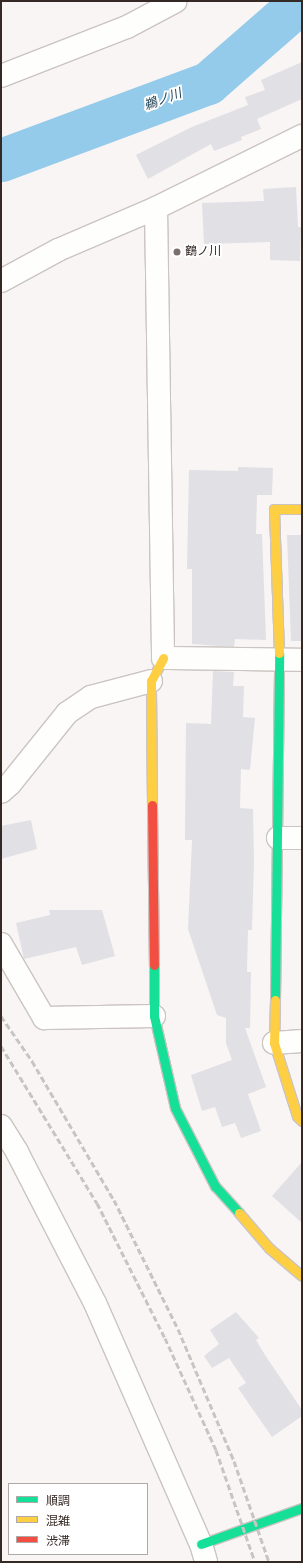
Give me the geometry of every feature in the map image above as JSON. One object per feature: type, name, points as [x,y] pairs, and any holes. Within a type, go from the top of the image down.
[{"type":"street","points":[[1,76],[127,27],[176,1]]},
{"type":"street","points":[[1,281],[58,250],[156,208],[302,136]]},
{"type":"street","points":[[156,208],[163,658],[151,681],[154,1016],[175,1108],[215,1186],[269,1248],[302,1276]]},
{"type":"street","points":[[302,509],[274,509],[279,659],[278,838],[274,1043],[296,1116],[302,1121]]},
{"type":"street","points":[[163,658],[302,660]]},
{"type":"street","points":[[1,792],[10,784],[67,713],[91,697],[151,681]]},
{"type":"street","points":[[278,838],[302,838]]},
{"type":"street","points":[[1,944],[44,1018],[154,1016]]},
{"type":"street","points":[[274,1043],[302,1041]]},
{"type":"street","points":[[1,1126],[17,1152],[95,1303],[203,1553],[301,1511]]},
{"type":"building","points":[[302,62],[302,99],[257,119],[261,129],[241,137],[242,140],[214,151],[211,144],[148,179],[136,155],[192,127],[248,105],[245,97],[265,90],[261,80]]},
{"type":"building","points":[[296,187],[298,227],[301,227],[300,261],[270,260],[270,242],[204,244],[202,203],[264,201],[263,189]]},
{"type":"building","points":[[238,467],[273,468],[272,495],[257,495],[256,534],[262,534],[266,640],[235,639],[234,647],[192,644],[192,569],[187,569],[189,470],[238,471]]},
{"type":"building","points":[[287,535],[302,535],[302,641],[291,641]]},
{"type":"building","points":[[213,671],[234,672],[233,686],[244,686],[243,717],[255,718],[250,770],[241,769],[240,808],[253,809],[254,861],[252,930],[248,930],[247,972],[251,972],[250,1028],[245,1028],[266,1087],[248,1094],[261,1131],[241,1138],[235,1123],[222,1127],[215,1107],[202,1111],[191,1075],[232,1060],[226,1043],[226,1018],[217,1015],[188,929],[192,840],[185,840],[186,723],[211,724]]},
{"type":"building","points":[[31,820],[37,849],[1,859],[1,826]]},
{"type":"building","points":[[49,910],[102,910],[115,956],[82,965],[76,947],[24,959],[16,923],[50,915]]},
{"type":"building","points":[[302,1162],[302,1223],[272,1196]]},
{"type":"building","points":[[236,1312],[259,1338],[256,1340],[302,1410],[302,1416],[272,1437],[238,1388],[246,1383],[229,1358],[212,1368],[204,1356],[219,1344],[210,1330]]},
{"type":"waterway","name":"鵜ノ川","points":[[1,160],[208,83],[302,1]]},
{"type":"railway","points":[[1,1016],[32,1061],[114,1200],[178,1329],[234,1461],[269,1562]]},
{"type":"railway","points":[[1,1046],[97,1203],[165,1338],[216,1450],[255,1562]]},
{"type":"traffic: fast","points":[[275,1000],[279,653]]},
{"type":"traffic: fast","points":[[154,965],[154,1016],[175,1108],[215,1186],[239,1213]]},
{"type":"traffic: fast","points":[[201,1544],[302,1508]]},
{"type":"traffic: slow","points":[[279,653],[274,509],[302,509]]},
{"type":"traffic: slow","points":[[152,805],[151,681],[163,658]]},
{"type":"traffic: slow","points":[[275,1000],[274,1043],[297,1116],[302,1121]]},
{"type":"traffic: slow","points":[[239,1213],[269,1248],[302,1276]]},
{"type":"traffic: jam","points":[[152,805],[154,965]]},
{"type":"place","name":"鶴ノ川","points":[[177,252]]}]
